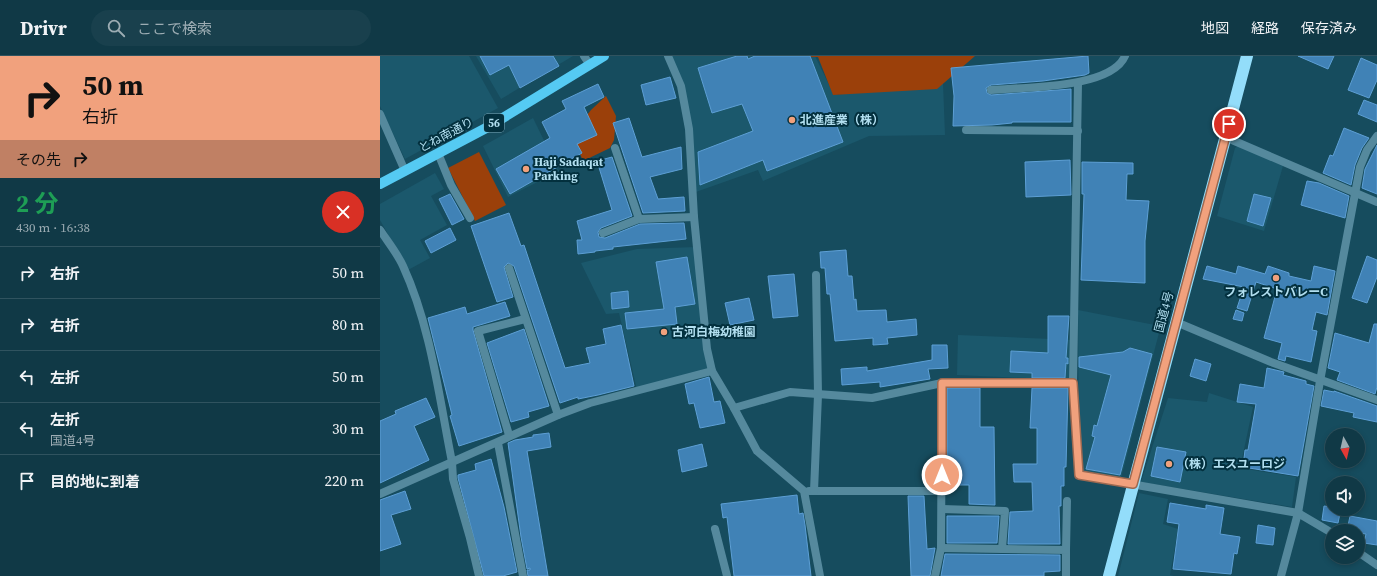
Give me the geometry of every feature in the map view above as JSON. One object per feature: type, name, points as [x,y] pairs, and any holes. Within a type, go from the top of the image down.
[{"type":"highway","name":"国道4号","points":[[1109,576],[1247,56]]},
{"type":"main road","name":"とね南通り","points":[[380,184],[488,127],[604,56]]},
{"type":"street","points":[[584,56],[590,65]]},
{"type":"street","points":[[668,56],[680,86],[689,128],[694,217],[707,349],[712,371],[734,408],[756,451],[804,491],[820,576]]},
{"type":"street","points":[[991,90],[1078,82],[1100,77],[1122,62],[1125,56]]},
{"type":"street","points":[[1078,82],[1073,383],[1079,475],[1298,512],[1325,529]]},
{"type":"street","points":[[380,114],[406,171]]},
{"type":"street","points":[[966,130],[1078,131]]},
{"type":"street","points":[[1280,576],[1298,512],[1320,381],[1360,167],[1367,150],[1377,136]]},
{"type":"street","points":[[1225,137],[1377,202]]},
{"type":"street","points":[[615,148],[639,219]]},
{"type":"street","points":[[438,153],[452,185],[470,218]]},
{"type":"street","points":[[603,233],[639,219],[694,217]]},
{"type":"street","points":[[380,230],[403,265],[417,302],[430,350],[452,462],[453,479],[479,576]]},
{"type":"street","points":[[508,268],[558,415]]},
{"type":"street","points":[[814,491],[818,395],[816,275]]},
{"type":"street","points":[[510,435],[478,331],[526,319]]},
{"type":"street","points":[[1176,322],[1320,381],[1377,400]]},
{"type":"street","points":[[380,494],[498,443],[510,435],[590,403],[712,371]]},
{"type":"street","points":[[734,408],[790,392],[872,398],[942,383],[1073,383]]},
{"type":"street","points":[[935,576],[941,548],[942,383]]},
{"type":"street","points":[[498,443],[523,576]]},
{"type":"street","points":[[804,491],[942,491]]},
{"type":"street","points":[[1066,576],[1067,501]]},
{"type":"street","points":[[942,509],[1005,511],[1002,549]]},
{"type":"street","points":[[715,529],[727,576]]},
{"type":"street","points":[[941,548],[1066,550]]},
{"type":"street","points":[[1365,557],[1377,566]]},
{"type":"shaded area","points":[[380,56],[469,56],[498,108],[405,159],[380,106]]},
{"type":"shaded area","points":[[476,56],[573,56],[501,99]]},
{"type":"shaded area","points":[[668,56],[815,56],[834,95],[943,83],[945,135],[869,136],[763,181],[758,170],[693,193],[681,86]]},
{"type":"shaded area","points":[[770,56],[975,56],[937,89],[833,95],[818,57]]},
{"type":"shaded area","points":[[606,96],[616,116],[614,140],[610,148],[583,161],[572,134],[591,110]]},
{"type":"shaded area","points":[[533,118],[559,171],[508,197],[483,146]]},
{"type":"shaded area","points":[[1238,146],[1283,166],[1264,231],[1217,216],[1235,148]]},
{"type":"shaded area","points":[[479,152],[506,205],[475,221],[448,168]]},
{"type":"shaded area","points":[[435,173],[444,189],[431,196],[447,225],[420,240],[430,258],[408,270],[380,220],[380,204]]},
{"type":"shaded area","name":"古河白梅幼稚園","points":[[697,247],[712,371],[637,390],[619,313],[606,314],[581,263],[637,249]]},
{"type":"shaded area","points":[[1078,310],[1155,325],[1160,329],[1121,478],[1079,475]]},
{"type":"shaded area","points":[[958,335],[1074,340],[1072,380],[957,375]]},
{"type":"shaded area","points":[[1209,393],[1253,407],[1240,468],[1296,477],[1292,507],[1141,482],[1168,398],[1207,402]]},
{"type":"shaded area","points":[[1139,493],[1168,499],[1163,524],[1178,529],[1170,575],[1174,576],[1118,576]]},
{"type":"building","points":[[480,56],[553,56],[559,66],[520,88],[509,65],[490,75]]},
{"type":"building","name":"北進産業（株）","points":[[737,56],[747,56],[748,59],[755,56],[810,56],[843,142],[767,171],[763,160],[700,185],[698,152],[753,131],[742,104],[712,113],[698,68]]},
{"type":"building","points":[[1088,56],[1089,73],[1085,75],[1043,81],[991,85],[986,88],[987,93],[991,95],[1071,89],[1071,122],[1012,122],[992,125],[953,126],[954,96],[951,68]]},
{"type":"building","points":[[1298,56],[1334,56],[1328,69]]},
{"type":"building","points":[[1361,58],[1377,65],[1377,80],[1369,98],[1348,90]]},
{"type":"building","points":[[670,77],[676,98],[646,105],[641,85]]},
{"type":"building","points":[[598,84],[604,97],[584,107],[597,135],[577,144],[582,153],[510,194],[496,169],[550,138],[542,122],[566,109],[562,101]]},
{"type":"building","points":[[1364,100],[1377,105],[1377,122],[1358,114]]},
{"type":"building","points":[[629,118],[642,157],[681,147],[682,169],[650,177],[658,199],[684,197],[685,211],[643,213],[613,123]]},
{"type":"building","points":[[1344,128],[1369,138],[1362,148],[1355,165],[1351,185],[1323,173],[1330,155],[1333,156]]},
{"type":"building","points":[[1377,145],[1377,194],[1362,188],[1365,169]]},
{"type":"building","points":[[612,157],[632,216],[601,228],[598,232],[599,237],[605,238],[640,224],[684,223],[686,239],[613,247],[613,249],[578,254],[577,240],[582,240],[577,221],[612,210],[597,161]]},
{"type":"building","points":[[1070,160],[1071,195],[1026,197],[1025,162]]},
{"type":"building","points":[[1082,162],[1133,163],[1133,174],[1127,174],[1126,200],[1149,201],[1145,241],[1145,283],[1081,280],[1084,194],[1082,194]]},
{"type":"building","points":[[1307,181],[1319,183],[1349,196],[1345,218],[1301,205]]},
{"type":"building","points":[[450,194],[464,219],[452,225],[439,199]]},
{"type":"building","points":[[1254,194],[1271,198],[1263,226],[1247,221]]},
{"type":"building","points":[[509,213],[521,246],[524,245],[565,368],[590,363],[586,348],[606,344],[603,329],[621,325],[634,386],[578,399],[578,397],[560,403],[514,266],[508,263],[504,267],[513,297],[497,302],[471,226]]},
{"type":"building","points":[[450,228],[456,240],[431,253],[425,241]]},
{"type":"building","points":[[846,250],[848,276],[852,276],[854,300],[856,299],[857,311],[886,310],[887,322],[916,319],[917,335],[887,338],[888,344],[873,345],[873,338],[835,341],[830,294],[827,294],[825,268],[821,268],[820,252]]},
{"type":"building","points":[[1367,256],[1377,260],[1377,277],[1367,303],[1352,298]]},
{"type":"building","points":[[687,257],[695,304],[675,307],[677,324],[627,329],[625,313],[664,309],[656,262]]},
{"type":"building","points":[[1207,266],[1236,274],[1238,266],[1265,274],[1268,266],[1289,273],[1289,276],[1311,281],[1314,266],[1335,271],[1327,315],[1316,312],[1312,330],[1317,331],[1311,362],[1286,356],[1285,361],[1278,359],[1282,343],[1264,338],[1277,289],[1256,282],[1247,311],[1237,308],[1244,287],[1203,279]]},
{"type":"building","points":[[794,274],[798,316],[773,318],[768,276]]},
{"type":"building","points":[[628,291],[629,307],[612,309],[611,293]]},
{"type":"building","points":[[749,298],[754,320],[730,325],[725,303]]},
{"type":"building","points":[[505,302],[510,316],[473,327],[502,432],[459,446],[450,416],[452,415],[428,318],[465,307],[467,314]]},
{"type":"building","points":[[1236,310],[1244,313],[1242,321],[1233,319]]},
{"type":"building","points":[[1048,316],[1069,316],[1066,358],[1068,358],[1068,364],[1066,363],[1065,378],[1032,378],[1032,373],[1010,372],[1011,351],[1048,353]]},
{"type":"building","points":[[1374,324],[1377,324],[1377,387],[1375,394],[1337,380],[1340,372],[1328,368],[1335,333],[1369,343]]},
{"type":"building","points":[[524,329],[549,406],[528,412],[529,417],[511,422],[487,343]]},
{"type":"building","points":[[932,345],[947,345],[948,368],[928,369],[930,379],[880,387],[880,382],[842,385],[841,369],[867,367],[867,371],[932,360]]},
{"type":"building","points":[[1130,348],[1152,354],[1120,475],[1086,469],[1095,437],[1092,436],[1094,425],[1097,426],[1111,375],[1079,367],[1079,357],[1123,352]]},
{"type":"building","points":[[1195,359],[1211,364],[1206,381],[1190,376]]},
{"type":"building","points":[[1267,368],[1284,372],[1283,375],[1306,381],[1306,384],[1314,386],[1298,476],[1243,467],[1245,450],[1248,450],[1256,404],[1237,402],[1240,384],[1264,388]]},
{"type":"building","points":[[709,377],[714,402],[720,401],[725,423],[700,428],[694,403],[689,404],[685,384]]},
{"type":"building","points":[[947,388],[980,388],[980,427],[994,427],[995,505],[969,504],[969,485],[947,485]]},
{"type":"building","points":[[1032,388],[1068,388],[1066,467],[1064,467],[1064,486],[1061,486],[1061,506],[1059,506],[1060,544],[1008,544],[1010,512],[1033,511],[1032,482],[1014,482],[1013,464],[1037,464],[1037,428],[1030,428]]},
{"type":"building","points":[[1324,390],[1334,391],[1377,406],[1377,422],[1353,417],[1354,413],[1321,406]]},
{"type":"building","points":[[426,398],[435,417],[414,426],[429,460],[380,483],[380,421],[396,414],[395,411]]},
{"type":"building","points":[[549,433],[551,447],[527,451],[548,576],[528,576],[527,570],[530,570],[530,568],[527,569],[521,537],[508,443],[515,440],[533,437],[533,435]]},
{"type":"building","points":[[702,444],[707,466],[682,472],[678,450]]},
{"type":"building","name":"（株）エスユーロジ","points":[[1157,447],[1186,452],[1180,482],[1151,476]]},
{"type":"building","points":[[491,459],[504,507],[517,572],[503,576],[484,576],[458,478],[458,475],[476,470],[475,464]]},
{"type":"building","points":[[405,491],[411,509],[391,515],[401,544],[380,551],[380,500]]},
{"type":"building","points":[[797,495],[799,514],[803,513],[811,576],[734,576],[727,517],[723,518],[721,504]]},
{"type":"building","points":[[908,496],[924,496],[927,549],[935,548],[930,576],[911,576]]},
{"type":"building","points":[[1170,503],[1206,509],[1206,505],[1224,508],[1220,534],[1240,537],[1237,554],[1234,553],[1231,574],[1173,569],[1179,524],[1167,522]]},
{"type":"building","points":[[1324,506],[1325,516],[1340,516],[1338,523],[1322,520]]},
{"type":"building","points":[[947,516],[999,516],[997,543],[947,543]]},
{"type":"building","points":[[1350,516],[1377,521],[1377,545],[1365,543],[1365,524],[1348,524]]},
{"type":"building","points":[[1258,525],[1275,528],[1273,545],[1256,543]]},
{"type":"building","points":[[945,554],[1060,555],[1060,571],[1044,572],[1044,576],[941,576]]},
{"type":"place","name":"北進産業（株）","points":[[792,120]]},
{"type":"place","name":"Haji Sadaqat Parking","points":[[526,169]]},
{"type":"place","name":"フォレストバレーC","points":[[1276,278]]},
{"type":"place","name":"古河白梅幼稚園","points":[[664,332]]},
{"type":"place","name":"（株）エスユーロジ","points":[[1169,464]]},
{"type":"route","points":[[942,475],[942,383],[1073,383],[1079,475],[1133,484],[1229,124]]}]
